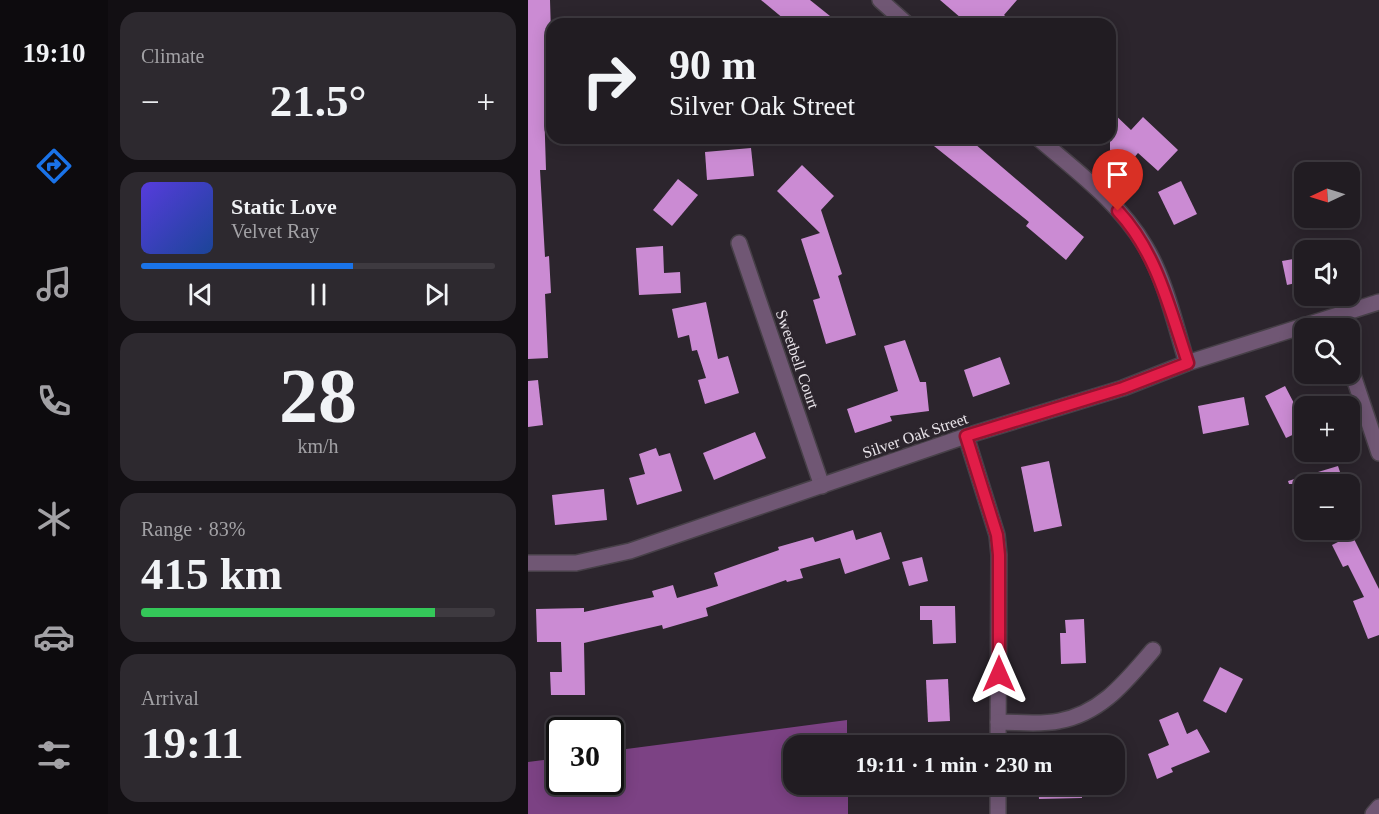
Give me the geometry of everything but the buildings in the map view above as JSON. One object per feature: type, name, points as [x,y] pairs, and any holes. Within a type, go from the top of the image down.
[{"type":"street","points":[[880,0],[901,18]]},
{"type":"street","points":[[1045,144],[1106,197],[1131,225],[1146,248],[1161,282],[1188,363]]},
{"type":"street","name":"Sweetbell Court","points":[[739,243],[822,486]]},
{"type":"street","name":"Silver Oak Street","points":[[1345,318],[1379,302]]},
{"type":"street","name":"Silver Oak Street","points":[[528,563],[576,563],[604,559],[966,436],[1123,388],[1188,363],[1294,334]]},
{"type":"street","points":[[1356,384],[1379,453]]},
{"type":"street","points":[[966,436],[997,535],[999,555],[998,735]]},
{"type":"street","points":[[998,722],[1056,722],[1076,717],[1100,705],[1116,693],[1153,650]]},
{"type":"street","points":[[998,795],[998,814]]},
{"type":"street","points":[[1373,814],[1379,807]]},
{"type":"shaded area","points":[[847,720],[847,735],[783,735],[783,795],[848,795],[848,814],[528,814],[528,762],[546,760],[546,795],[624,795],[624,749]]},
{"type":"route","points":[[999,674],[997,535],[966,436],[1123,388],[1188,363],[1161,282],[1146,248],[1131,225],[1118,211]]}]
